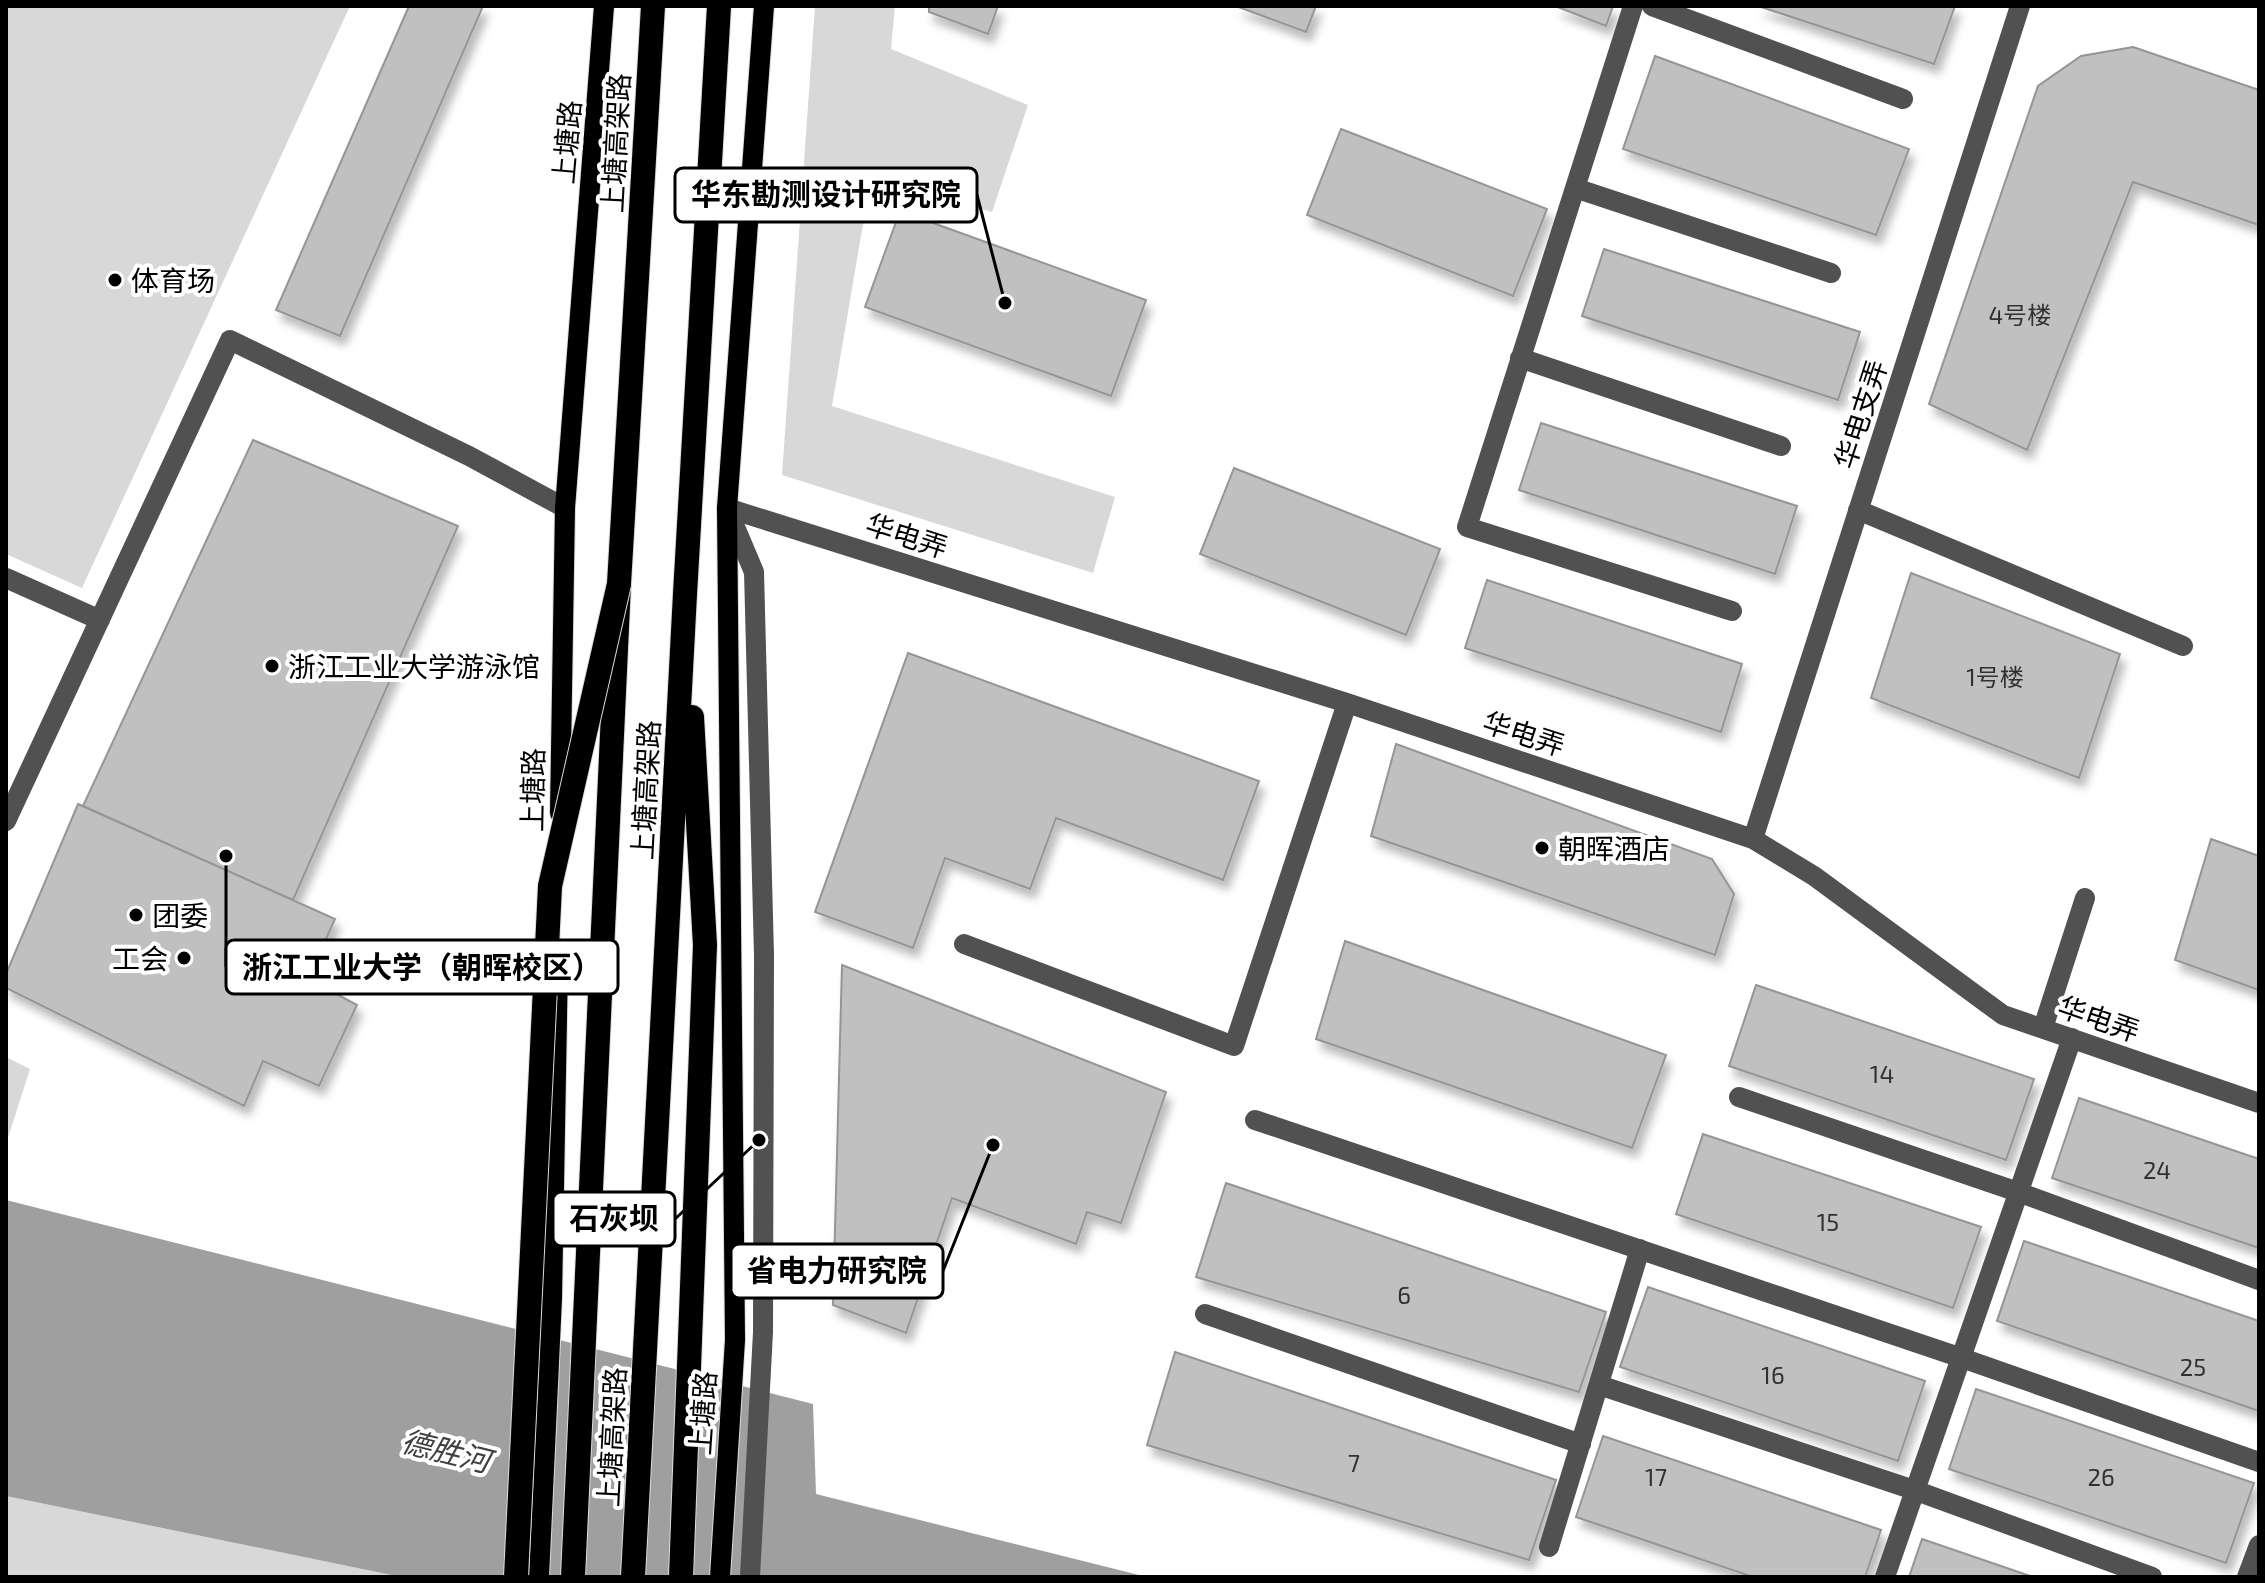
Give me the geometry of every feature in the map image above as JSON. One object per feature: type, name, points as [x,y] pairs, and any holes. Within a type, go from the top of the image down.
[{"type":"highway","name":"上塘高架路","points":[[573,1577],[619,584],[653,6]]},
{"type":"highway","name":"上塘高架路","points":[[633,1577],[719,6]]},
{"type":"highway","points":[[516,1577],[550,886],[619,584]]},
{"type":"highway","points":[[681,1577],[705,945],[685,594]]},
{"type":"main road","name":"上塘路","points":[[539,1577],[552,1298],[565,508],[604,6]]},
{"type":"main road","name":"上塘路","points":[[720,1577],[735,1340],[727,508],[764,6]]},
{"type":"street","points":[[1633,6],[1467,527],[1732,611]]},
{"type":"street","points":[[1652,6],[1903,99]]},
{"type":"street","name":"华电支弄","points":[[1753,839],[2020,6]]},
{"type":"street","points":[[1575,188],[1831,273]]},
{"type":"street","points":[[6,821],[230,340],[469,456],[565,508]]},
{"type":"street","points":[[1520,358],[1781,446]]},
{"type":"street","points":[[727,508],[754,572],[764,955],[763,1332],[750,1577]]},
{"type":"street","name":"华电弄","points":[[727,508],[1347,703],[1753,839],[1814,876],[2003,1015],[2259,1103]]},
{"type":"street","points":[[1858,510],[2183,646]]},
{"type":"street","points":[[6,578],[100,620]]},
{"type":"street","points":[[964,944],[1234,1046],[1347,703]]},
{"type":"street","points":[[2043,1028],[2085,898]]},
{"type":"street","points":[[1885,1577],[2072,1038]]},
{"type":"street","points":[[1739,1097],[2018,1192],[2259,1280]]},
{"type":"street","points":[[1255,1120],[1959,1357],[2259,1462]]},
{"type":"street","points":[[1549,1547],[1640,1249]]},
{"type":"street","points":[[1205,1314],[1581,1444]]},
{"type":"street","points":[[1599,1385],[1914,1490],[2152,1577]]},
{"type":"street","points":[[2247,1577],[2259,1545]]},
{"type":"shaded area","name":"体育场","points":[[6,6],[350,6],[82,588],[6,554]]},
{"type":"shaded area","points":[[815,6],[895,6],[891,49],[1028,105],[992,212],[871,177],[832,406],[1115,497],[1093,573],[782,475]]},
{"type":"shaded area","points":[[6,1057],[30,1069],[6,1144]]},
{"type":"shaded area","points":[[6,1496],[401,1577],[6,1577]]},
{"type":"water","name":"德胜河","points":[[6,1200],[813,1404],[816,1494],[1147,1577],[401,1577],[6,1496]]},
{"type":"building","points":[[409,6],[483,6],[340,336],[276,310]]},
{"type":"building","points":[[929,6],[998,6],[988,34],[929,12]]},
{"type":"building","points":[[1236,6],[1316,6],[1306,32]]},
{"type":"building","points":[[1555,6],[1613,6],[1606,26]]},
{"type":"building","points":[[1758,6],[1955,6],[1934,64]]},
{"type":"building","points":[[2133,47],[2259,90],[2259,225],[2133,182],[2027,450],[1929,404],[2038,86],[2081,56]]},
{"type":"building","points":[[1655,56],[1909,149],[1876,235],[1623,149]]},
{"type":"building","points":[[1341,129],[1547,209],[1513,296],[1307,215]]},
{"type":"building","points":[[900,211],[1146,300],[1111,396],[865,307]]},
{"type":"building","points":[[1604,249],[1860,332],[1838,400],[1582,316]]},
{"type":"building","points":[[1541,423],[1797,506],[1775,574],[1519,490]]},
{"type":"building","name":"浙江工业大学游泳馆","points":[[253,440],[458,526],[293,900],[83,806]]},
{"type":"building","points":[[1234,468],[1440,549],[1406,635],[1200,554]]},
{"type":"building","points":[[1911,573],[2120,654],[2079,778],[1871,698]]},
{"type":"building","points":[[1487,580],[1742,664],[1721,732],[1465,648]]},
{"type":"building","points":[[908,653],[1259,781],[1223,880],[1056,818],[1030,889],[945,858],[913,948],[815,912]]},
{"type":"building","name":"朝晖酒店","points":[[1396,744],[1712,859],[1734,894],[1715,955],[1371,836]]},
{"type":"building","points":[[78,804],[335,919],[308,979],[357,1005],[319,1086],[263,1061],[244,1106],[6,988],[6,974]]},
{"type":"building","points":[[2211,839],[2259,856],[2259,990],[2175,960]]},
{"type":"building","points":[[1345,941],[1666,1055],[1632,1148],[1316,1039]]},
{"type":"building","points":[[842,965],[1166,1092],[1121,1223],[1087,1212],[1076,1244],[952,1198],[906,1333],[833,1305]]},
{"type":"building","points":[[1756,985],[2034,1079],[2006,1160],[1729,1066]]},
{"type":"building","points":[[2079,1098],[2259,1159],[2259,1248],[2052,1178]]},
{"type":"building","points":[[1703,1134],[1981,1227],[1953,1308],[1676,1214]]},
{"type":"building","points":[[1226,1183],[1606,1312],[1579,1392],[1196,1277]]},
{"type":"building","points":[[2024,1241],[2259,1321],[2259,1411],[1997,1321]]},
{"type":"building","points":[[1648,1287],[1925,1381],[1898,1461],[1620,1367]]},
{"type":"building","points":[[1175,1352],[1556,1480],[1529,1560],[1147,1445]]},
{"type":"building","points":[[1976,1389],[2254,1483],[2226,1563],[1949,1469]]},
{"type":"building","points":[[1603,1436],[1881,1530],[1865,1577],[1753,1577],[1576,1517]]},
{"type":"building","points":[[1922,1539],[2033,1577],[1909,1577]]},
{"type":"place","name":"体育场","points":[[115,280]]},
{"type":"place","name":"华东勘测设计研究院","points":[[1005,303]]},
{"type":"place","name":"浙江工业大学游泳馆","points":[[272,666]]},
{"type":"place","name":"朝晖酒店","points":[[1542,848]]},
{"type":"place","name":"浙江工业大学（朝晖校区）","points":[[226,856]]},
{"type":"place","name":"团委","points":[[136,915]]},
{"type":"place","name":"工会","points":[[184,958]]},
{"type":"place","name":"石灰坝","points":[[759,1140]]},
{"type":"place","name":"省电力研究院","points":[[993,1145]]}]
